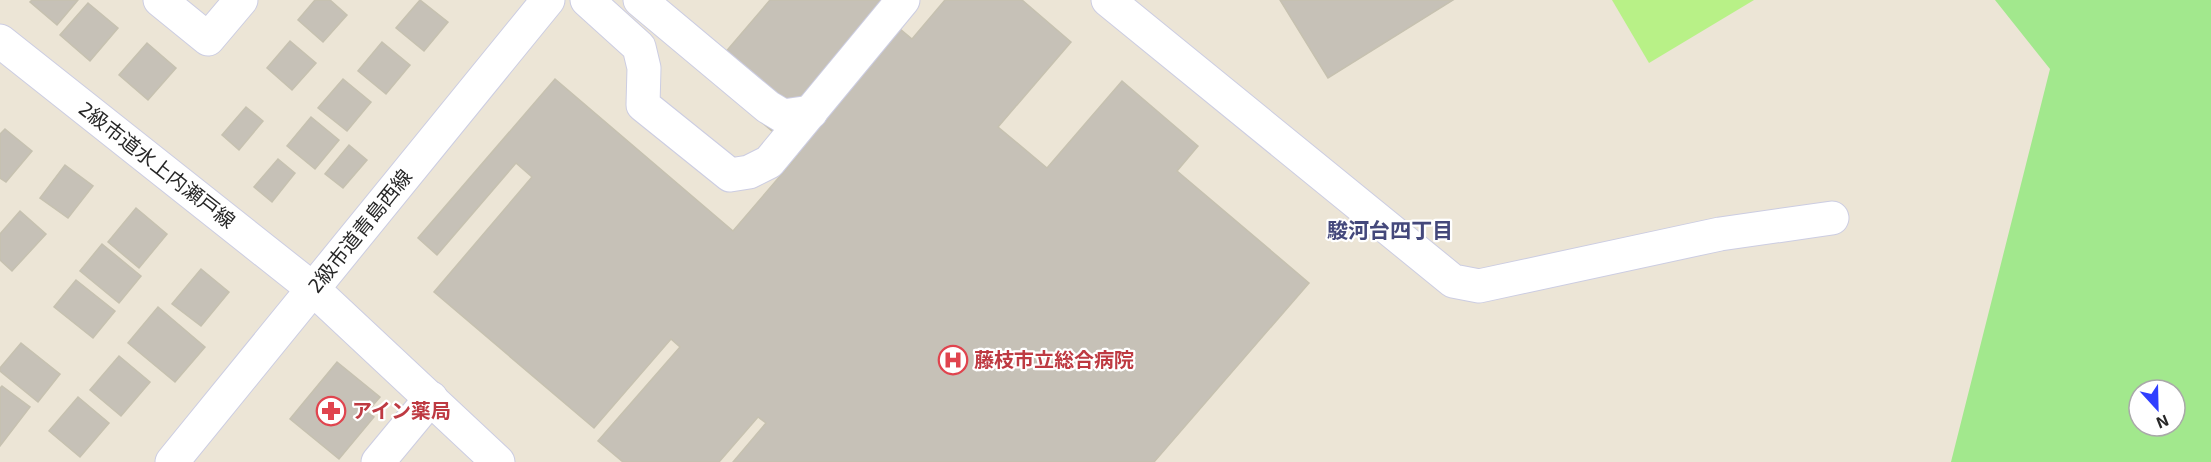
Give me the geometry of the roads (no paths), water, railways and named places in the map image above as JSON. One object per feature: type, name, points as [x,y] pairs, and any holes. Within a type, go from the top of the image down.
[{"type":"street","points":[[160,0],[208,39],[241,0]]},
{"type":"street","name":"2級市道青島西線","points":[[172,462],[548,0]]},
{"type":"street","points":[[587,0],[639,47],[644,68],[643,105],[730,175],[748,172],[769,162],[903,0]]},
{"type":"street","points":[[639,0],[768,107],[783,116],[811,112]]},
{"type":"street","points":[[1108,0],[1453,281],[1479,285],[1720,234],[1832,218]]},
{"type":"street","name":"2級市道水上内瀬戸線","points":[[0,41],[313,289],[498,462]]},
{"type":"street","points":[[378,462],[431,398]]},
{"type":"place","name":"藤枝市立総合病院","points":[[953,360]]},
{"type":"place","name":"アイン薬局","points":[[331,411]]},
{"type":"district","name":"駿河台四丁目","points":[[1390,231]]}]
